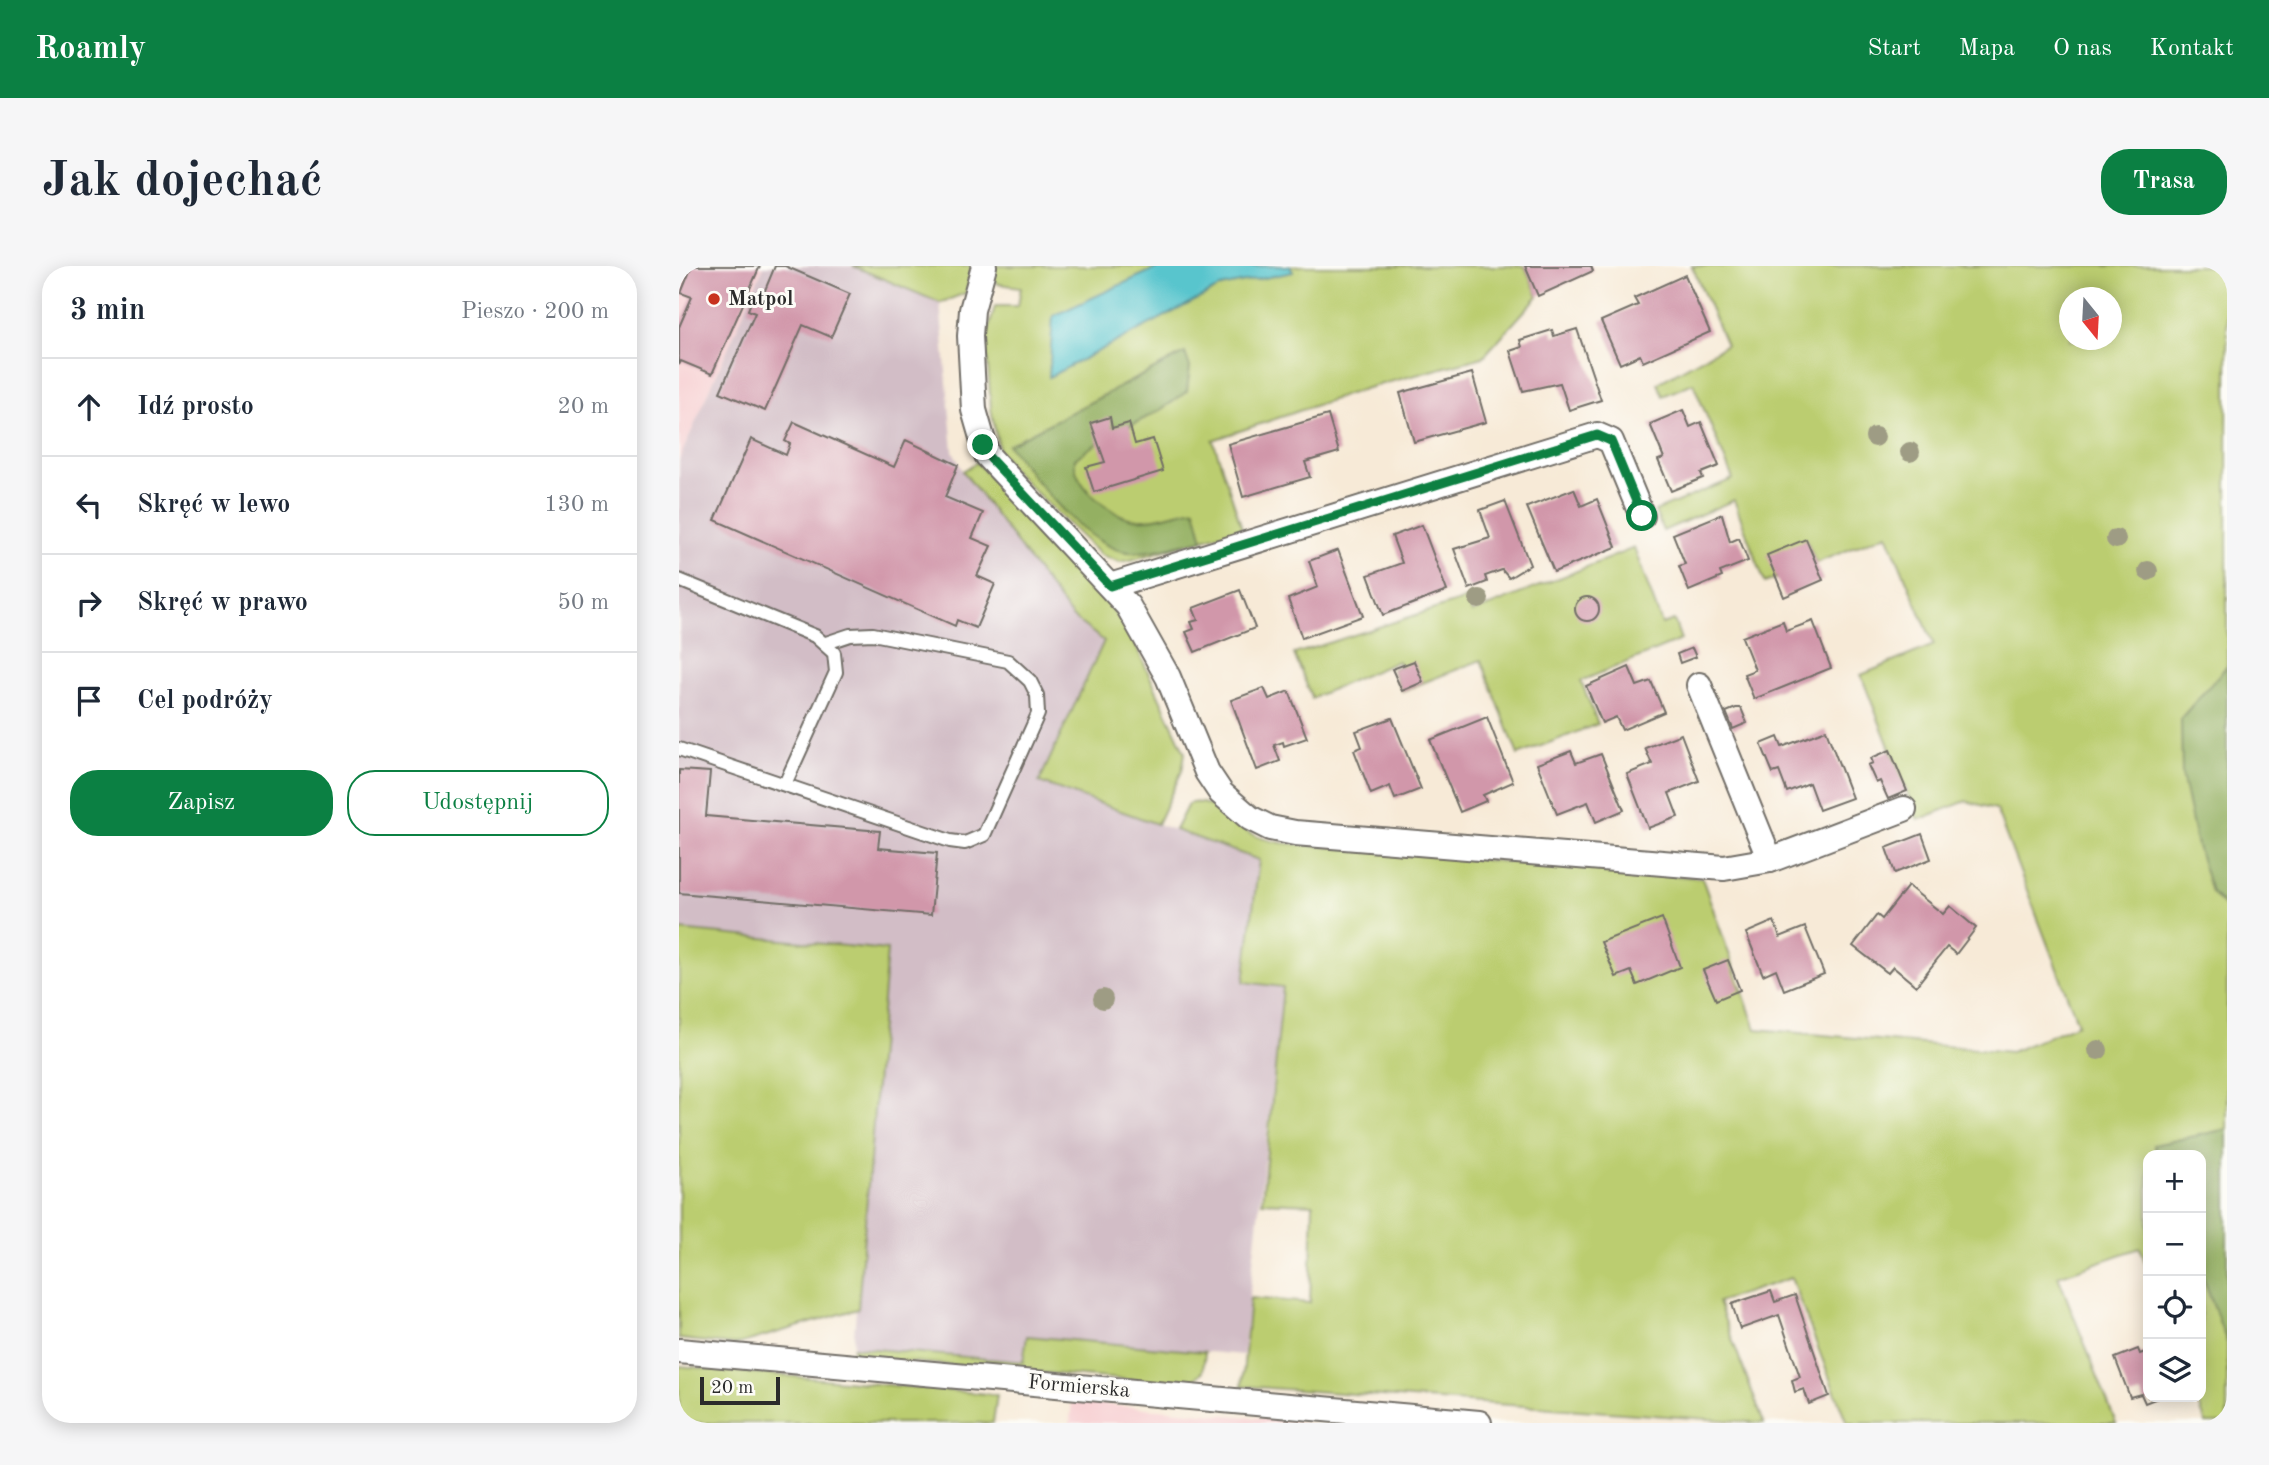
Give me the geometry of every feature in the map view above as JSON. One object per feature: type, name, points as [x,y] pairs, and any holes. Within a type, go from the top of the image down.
[{"type":"street","points":[[984,266],[972,310],[970,343],[974,410],[987,455],[1128,606],[1153,648],[1207,772],[1234,807],[1270,828],[1309,834],[1724,868],[1770,860],[1904,809]]},
{"type":"street","points":[[1110,586],[1597,435],[1611,441],[1642,516]]},
{"type":"street","points":[[1699,685],[1770,860]]},
{"type":"street","name":"Formierska","points":[[679,1351],[1479,1423]]},
{"type":"lane","points":[[679,580],[815,636],[826,643],[834,653],[836,672],[785,784]]},
{"type":"lane","points":[[679,749],[950,841],[974,841],[984,835],[1038,714],[1037,695],[1030,681],[1008,661],[873,634],[850,635],[826,643]]},
{"type":"shaded area","points":[[679,266],[764,266],[679,460]]},
{"type":"shaded area","points":[[764,266],[853,266],[940,303],[953,451],[963,471],[1072,617],[1104,640],[1039,782],[1259,860],[1244,982],[1283,987],[1243,1355],[1027,1336],[1023,1362],[853,1347],[887,951],[679,930],[679,460]]},
{"type":"shaded area","points":[[1072,1401],[1121,1406],[1316,1423],[1070,1423]]},
{"type":"green space","points":[[853,266],[973,266],[966,293],[940,303]]},
{"type":"green space","points":[[995,266],[1525,266],[1538,296],[1483,357],[1367,388],[1213,440],[1242,528],[1120,562],[1100,555],[1012,469],[999,450],[991,409],[986,340],[995,306],[1018,306],[1021,287],[998,284],[992,278]]},
{"type":"green space","points":[[1692,266],[2227,266],[2227,666],[2181,718],[2211,892],[2227,909],[2227,1423],[2206,1423],[2198,1402],[2206,1402],[2206,1150],[2143,1150],[2143,1256],[2140,1248],[2058,1276],[2116,1423],[1847,1423],[1791,1278],[1718,1302],[1764,1423],[1242,1386],[1250,1298],[1310,1303],[1313,1204],[1262,1202],[1283,987],[1244,982],[1259,860],[1175,830],[1188,804],[1213,807],[1251,834],[1283,843],[1702,878],[1756,1029],[2011,1052],[2078,1024],[1996,809],[1966,801],[1918,820],[1861,675],[1934,645],[1887,534],[1816,563],[1806,539],[1777,578],[1765,583],[1734,500],[1663,531],[1655,511],[1733,479],[1693,383],[1663,396],[1658,383],[1726,345]]},
{"type":"green space","points":[[1185,353],[1190,367],[1187,391],[1160,410],[1088,449],[1075,459],[1075,469],[1079,479],[1095,498],[1126,517],[1149,519],[1195,509],[1203,540],[1146,552],[1128,552],[1112,548],[1078,525],[1031,475],[1008,445]]},
{"type":"green space","points":[[977,462],[1031,524],[1094,586],[1136,646],[1185,753],[1182,771],[1157,824],[1039,782],[1104,641],[1072,617],[963,471]]},
{"type":"green space","points":[[1634,548],[1662,624],[1674,620],[1681,640],[1581,681],[1598,724],[1518,755],[1481,660],[1402,691],[1392,669],[1400,666],[1398,661],[1312,698],[1294,654],[1466,599],[1472,613]]},
{"type":"green space","points":[[2227,666],[2227,909],[2211,892],[2197,846],[2182,775],[2181,718]]},
{"type":"green space","points":[[679,930],[887,950],[858,1309],[735,1345],[679,1339]]},
{"type":"green space","points":[[2227,1129],[2227,1343],[2206,1286],[2206,1150],[2156,1150],[2154,1145]]},
{"type":"green space","points":[[1027,1336],[1205,1352],[1203,1371],[1193,1382],[1177,1384],[852,1357],[853,1347],[1023,1362]]},
{"type":"green space","points":[[679,1366],[997,1395],[993,1423],[679,1423]]},
{"type":"water","points":[[1161,266],[1290,266],[1293,272],[1221,287],[1049,377],[1053,316]]},
{"type":"building","points":[[692,266],[760,266],[712,374],[681,361],[679,365],[679,327],[692,297],[681,293]]},
{"type":"building","points":[[775,266],[785,266],[850,294],[831,337],[803,325],[765,411],[720,392],[755,313],[748,310],[755,292],[763,295]]},
{"type":"building","points":[[1525,266],[1591,266],[1593,271],[1538,296]]},
{"type":"building","points":[[1685,275],[1710,332],[1643,362],[1640,355],[1620,364],[1601,321],[1638,305],[1634,298]]},
{"type":"building","points":[[1577,329],[1601,400],[1569,410],[1560,383],[1523,391],[1510,351],[1522,347],[1520,340],[1552,330],[1554,336]]},
{"type":"building","points":[[1472,373],[1486,422],[1414,442],[1400,393]]},
{"type":"building","points":[[1683,410],[1690,427],[1701,422],[1719,466],[1701,473],[1703,478],[1671,491],[1658,460],[1664,458],[1650,424]]},
{"type":"building","points":[[1328,415],[1339,452],[1305,462],[1310,477],[1243,497],[1228,444]]},
{"type":"building","points":[[1110,417],[1112,428],[1129,423],[1135,444],[1153,439],[1163,471],[1094,492],[1086,467],[1105,462],[1091,423]]},
{"type":"building","points":[[794,422],[894,467],[906,440],[958,465],[945,497],[983,513],[972,538],[991,546],[977,576],[995,584],[976,628],[957,620],[955,626],[715,520],[751,439],[786,455],[790,444],[785,441]]},
{"type":"building","points":[[1574,489],[1581,506],[1597,499],[1616,547],[1554,572],[1527,507]]},
{"type":"building","points":[[1505,501],[1530,565],[1509,578],[1502,570],[1485,576],[1487,582],[1469,589],[1454,549],[1490,538],[1480,510]]},
{"type":"building","points":[[1722,514],[1730,542],[1739,538],[1748,561],[1720,572],[1722,577],[1689,591],[1679,566],[1685,564],[1673,534]]},
{"type":"building","points":[[1422,525],[1447,591],[1383,615],[1368,575],[1402,563],[1392,536]]},
{"type":"building","points":[[1806,539],[1823,580],[1784,597],[1767,555]]},
{"type":"building","points":[[1338,550],[1363,616],[1302,638],[1288,599],[1318,587],[1309,561]]},
{"type":"building","points":[[1240,590],[1255,628],[1195,652],[1186,632],[1194,629],[1191,622],[1198,620],[1193,608]]},
{"type":"building","points":[[1587,597],[1596,600],[1599,609],[1596,618],[1587,621],[1578,618],[1575,609],[1578,600]]},
{"type":"building","points":[[1783,621],[1786,631],[1813,621],[1831,668],[1754,699],[1744,674],[1755,670],[1742,637]]},
{"type":"building","points":[[1692,648],[1696,657],[1680,663],[1677,654]]},
{"type":"building","points":[[1414,661],[1423,682],[1402,691],[1392,669]]},
{"type":"building","points":[[1629,667],[1637,686],[1651,681],[1664,712],[1622,730],[1616,717],[1602,723],[1586,686]]},
{"type":"building","points":[[1264,688],[1269,699],[1289,691],[1307,738],[1284,746],[1283,742],[1274,745],[1280,761],[1257,770],[1231,700]]},
{"type":"building","points":[[1741,708],[1747,723],[1733,729],[1726,712]]},
{"type":"building","points":[[1487,717],[1513,782],[1483,795],[1486,801],[1460,812],[1430,740]]},
{"type":"building","points":[[1392,718],[1421,789],[1395,799],[1390,786],[1371,794],[1354,750],[1362,747],[1356,731]]},
{"type":"building","points":[[1826,730],[1852,798],[1819,810],[1809,783],[1787,792],[1779,771],[1773,773],[1761,744],[1778,737],[1782,747]]},
{"type":"building","points":[[1681,734],[1699,781],[1669,793],[1678,817],[1648,828],[1627,774],[1652,764],[1645,748]]},
{"type":"building","points":[[1890,750],[1907,791],[1888,799],[1880,781],[1876,783],[1868,765],[1873,763],[1871,758]]},
{"type":"building","points":[[1571,751],[1576,763],[1601,754],[1624,810],[1596,822],[1588,802],[1557,814],[1537,764]]},
{"type":"building","points":[[679,770],[710,772],[706,816],[880,831],[878,848],[937,853],[931,915],[679,893]]},
{"type":"building","points":[[1922,834],[1931,859],[1895,873],[1886,848]]},
{"type":"building","points":[[1908,886],[1943,914],[1950,906],[1976,928],[1956,954],[1947,947],[1916,986],[1893,967],[1888,973],[1853,946],[1877,915],[1882,919]]},
{"type":"building","points":[[1662,918],[1680,967],[1637,985],[1631,971],[1616,977],[1601,942]]},
{"type":"building","points":[[1774,921],[1780,937],[1805,927],[1824,974],[1784,990],[1776,969],[1763,975],[1746,933]]},
{"type":"building","points":[[1728,960],[1740,990],[1716,1000],[1703,970]]},
{"type":"building","points":[[1771,1291],[1775,1302],[1795,1295],[1829,1396],[1809,1404],[1804,1389],[1795,1392],[1792,1380],[1800,1377],[1779,1315],[1740,1329],[1732,1304]]},
{"type":"building","points":[[2138,1349],[2140,1354],[2143,1353],[2143,1398],[2141,1394],[2130,1397],[2115,1358]]},
{"type":"place","name":"Matpol","points":[[714,299]]},
{"type":"route","points":[[983,445],[987,455],[1110,586],[1597,435],[1611,441],[1642,516]]}]
